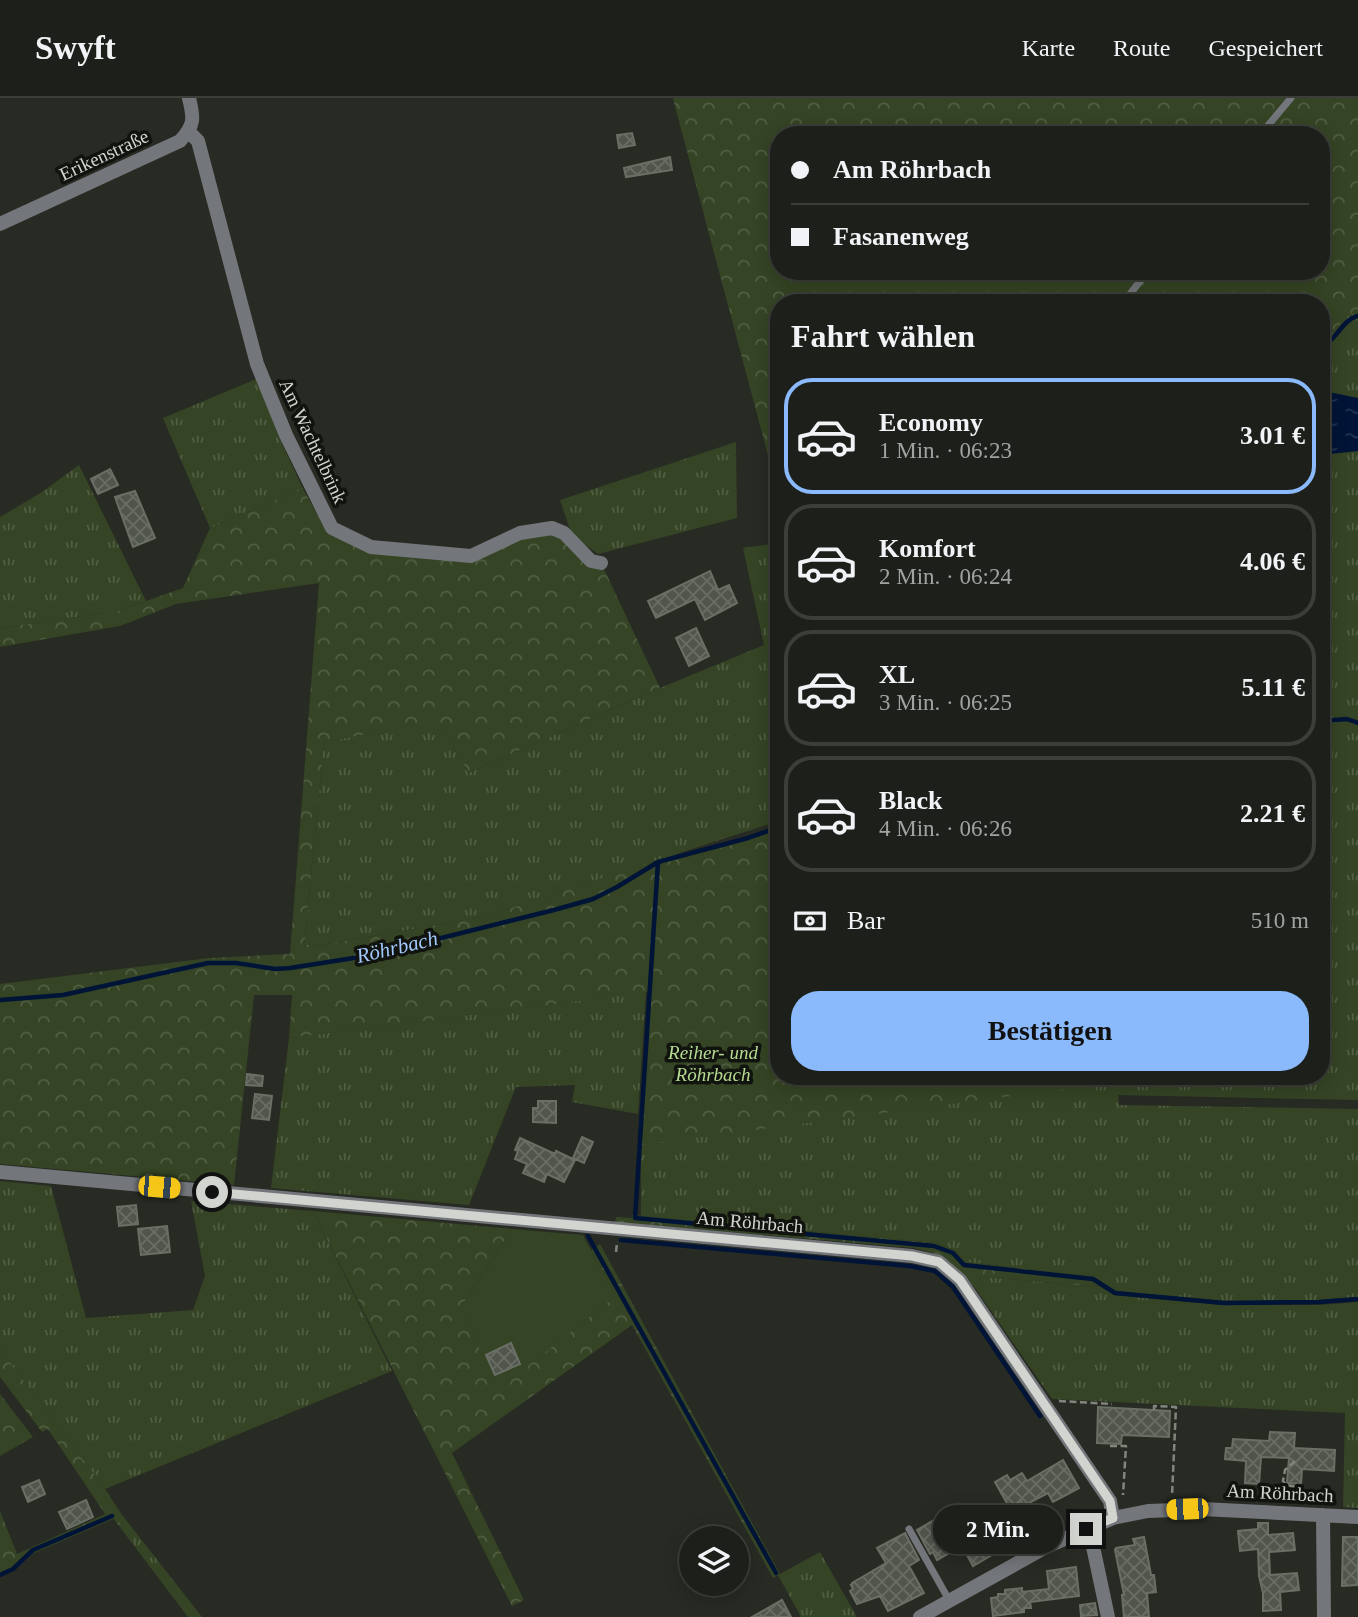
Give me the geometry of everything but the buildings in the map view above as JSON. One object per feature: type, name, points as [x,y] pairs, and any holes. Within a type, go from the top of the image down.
[{"type":"street","points":[[189,98],[193,113],[189,132]]},
{"type":"street","name":"Erikenstraße","points":[[0,224],[180,141],[189,132]]},
{"type":"street","name":"Am Wachtelbrink","points":[[189,132],[198,141],[257,364],[286,435],[332,528],[371,547],[471,556],[520,533],[552,528],[564,533],[591,561],[601,563]]},
{"type":"street","name":"Am Röhrbach","points":[[0,1172],[912,1256],[939,1262],[960,1280],[1110,1501],[1113,1518],[1148,1511],[1202,1509],[1358,1517]]},
{"type":"street","points":[[1323,1515],[1324,1617]]},
{"type":"street","points":[[920,1617],[1048,1546],[1113,1518]]},
{"type":"street","points":[[1086,1529],[1092,1542],[1108,1617]]},
{"type":"lane","points":[[1268,126],[1292,98]]},
{"type":"lane","points":[[909,1529],[950,1601]]},
{"type":"path","points":[[1047,1408],[1058,1401],[1112,1404]]},
{"type":"path","points":[[1154,1410],[1154,1406],[1176,1407],[1172,1510]]},
{"type":"path","points":[[1110,1446],[1126,1446],[1124,1494],[1110,1501]]},
{"type":"path","points":[[1295,1461],[1285,1469],[1283,1481],[1286,1485],[1297,1487]]},
{"type":"green space","name":"Reiher- und Röhrbach","points":[[673,98],[1358,98],[1358,1100],[1118,1095],[1119,1105],[1358,1109],[1358,1297],[1224,1301],[1115,1291],[1094,1277],[966,1262],[954,1250],[936,1243],[641,1216],[641,1145],[658,860],[488,916],[304,948],[324,742],[440,720],[468,773],[764,645],[743,548],[770,544],[770,824],[673,855],[770,833],[770,1085],[1330,1085],[1330,294],[770,294],[770,462]]},
{"type":"green space","points":[[673,98],[1283,98],[1260,126],[770,126],[770,280],[1135,280],[1125,294],[770,294],[770,462]]},
{"type":"green space","points":[[1299,98],[1358,98],[1358,313],[1349,315],[1330,335],[1330,294],[1138,294],[1148,280],[1330,280],[1330,126],[1275,126]]},
{"type":"green space","points":[[256,379],[303,489],[210,528],[163,418]]},
{"type":"green space","points":[[736,442],[737,518],[598,554],[572,535],[560,500]]},
{"type":"green space","points":[[79,465],[146,601],[118,611],[0,628],[0,517],[42,492]]},
{"type":"green space","name":"Reiher- und Röhrbach","points":[[303,489],[327,531],[471,562],[520,537],[550,533],[563,537],[603,567],[660,688],[468,773],[440,721],[324,742],[304,948],[488,916],[659,859],[659,864],[770,835],[770,1085],[1095,1085],[641,1145],[650,992],[289,1038],[292,995],[254,995],[234,1185],[0,1164],[0,984],[209,958],[290,954],[319,583],[176,604],[120,626],[0,647],[0,628],[118,611],[183,588],[210,528]]},
{"type":"green space","points":[[646,992],[638,1114],[572,1102],[575,1085],[516,1087],[469,1205],[271,1188],[289,1038]]},
{"type":"green space","points":[[0,1181],[51,1186],[86,1318],[193,1310],[205,1276],[191,1201],[313,1211],[392,1371],[105,1489],[0,1349]]},
{"type":"green space","points":[[313,1211],[512,1229],[461,1307],[616,1296],[591,1250],[600,1244],[780,1574],[773,1578],[749,1535],[749,1526],[744,1526],[632,1325],[452,1453],[524,1600],[512,1606]]},
{"type":"green space","points":[[632,1215],[936,1243],[954,1250],[967,1262],[1094,1277],[1105,1284],[1102,1287],[982,1277],[973,1285],[942,1256],[914,1248],[615,1222],[616,1217],[632,1218]]},
{"type":"green space","points":[[512,1229],[583,1235],[616,1296],[523,1370],[495,1384],[461,1307]]},
{"type":"green space","points":[[982,1277],[1102,1287],[1114,1295],[1223,1305],[1320,1305],[1358,1302],[1358,1508],[1343,1507],[1345,1413],[1052,1399],[973,1285]]},
{"type":"green space","points":[[0,1349],[122,1515],[34,1553],[15,1570],[0,1577],[0,1511],[17,1554],[105,1514],[48,1429],[42,1432],[0,1377]]},
{"type":"green space","points":[[0,1394],[33,1437],[0,1456]]},
{"type":"green space","points":[[122,1515],[202,1617],[188,1617],[113,1518]]},
{"type":"green space","points":[[820,1552],[857,1617],[801,1617],[778,1575]]},
{"type":"water","points":[[1330,392],[1358,398],[1358,451],[1330,454]]},
{"type":"waterway","name":"Röhrbach","points":[[1330,341],[1347,322],[1358,316]]},
{"type":"waterway","points":[[1330,720],[1347,719],[1358,723]]},
{"type":"waterway","name":"Röhrbach","points":[[0,1000],[63,995],[208,963],[236,963],[275,969],[373,955],[593,899],[658,862],[770,830]]},
{"type":"waterway","points":[[658,862],[635,1218],[934,1246],[953,1253],[964,1265],[1093,1279],[1115,1293],[1224,1303],[1358,1299]]},
{"type":"waterway","points":[[588,1236],[776,1573]]},
{"type":"waterway","points":[[621,1240],[909,1266],[935,1271],[953,1287],[1040,1416]]},
{"type":"waterway","points":[[0,1575],[13,1569],[33,1550],[112,1516]]},
{"type":"route","points":[[212,1192],[912,1256],[939,1262],[960,1280],[1110,1501],[1113,1518],[1086,1529]]}]
